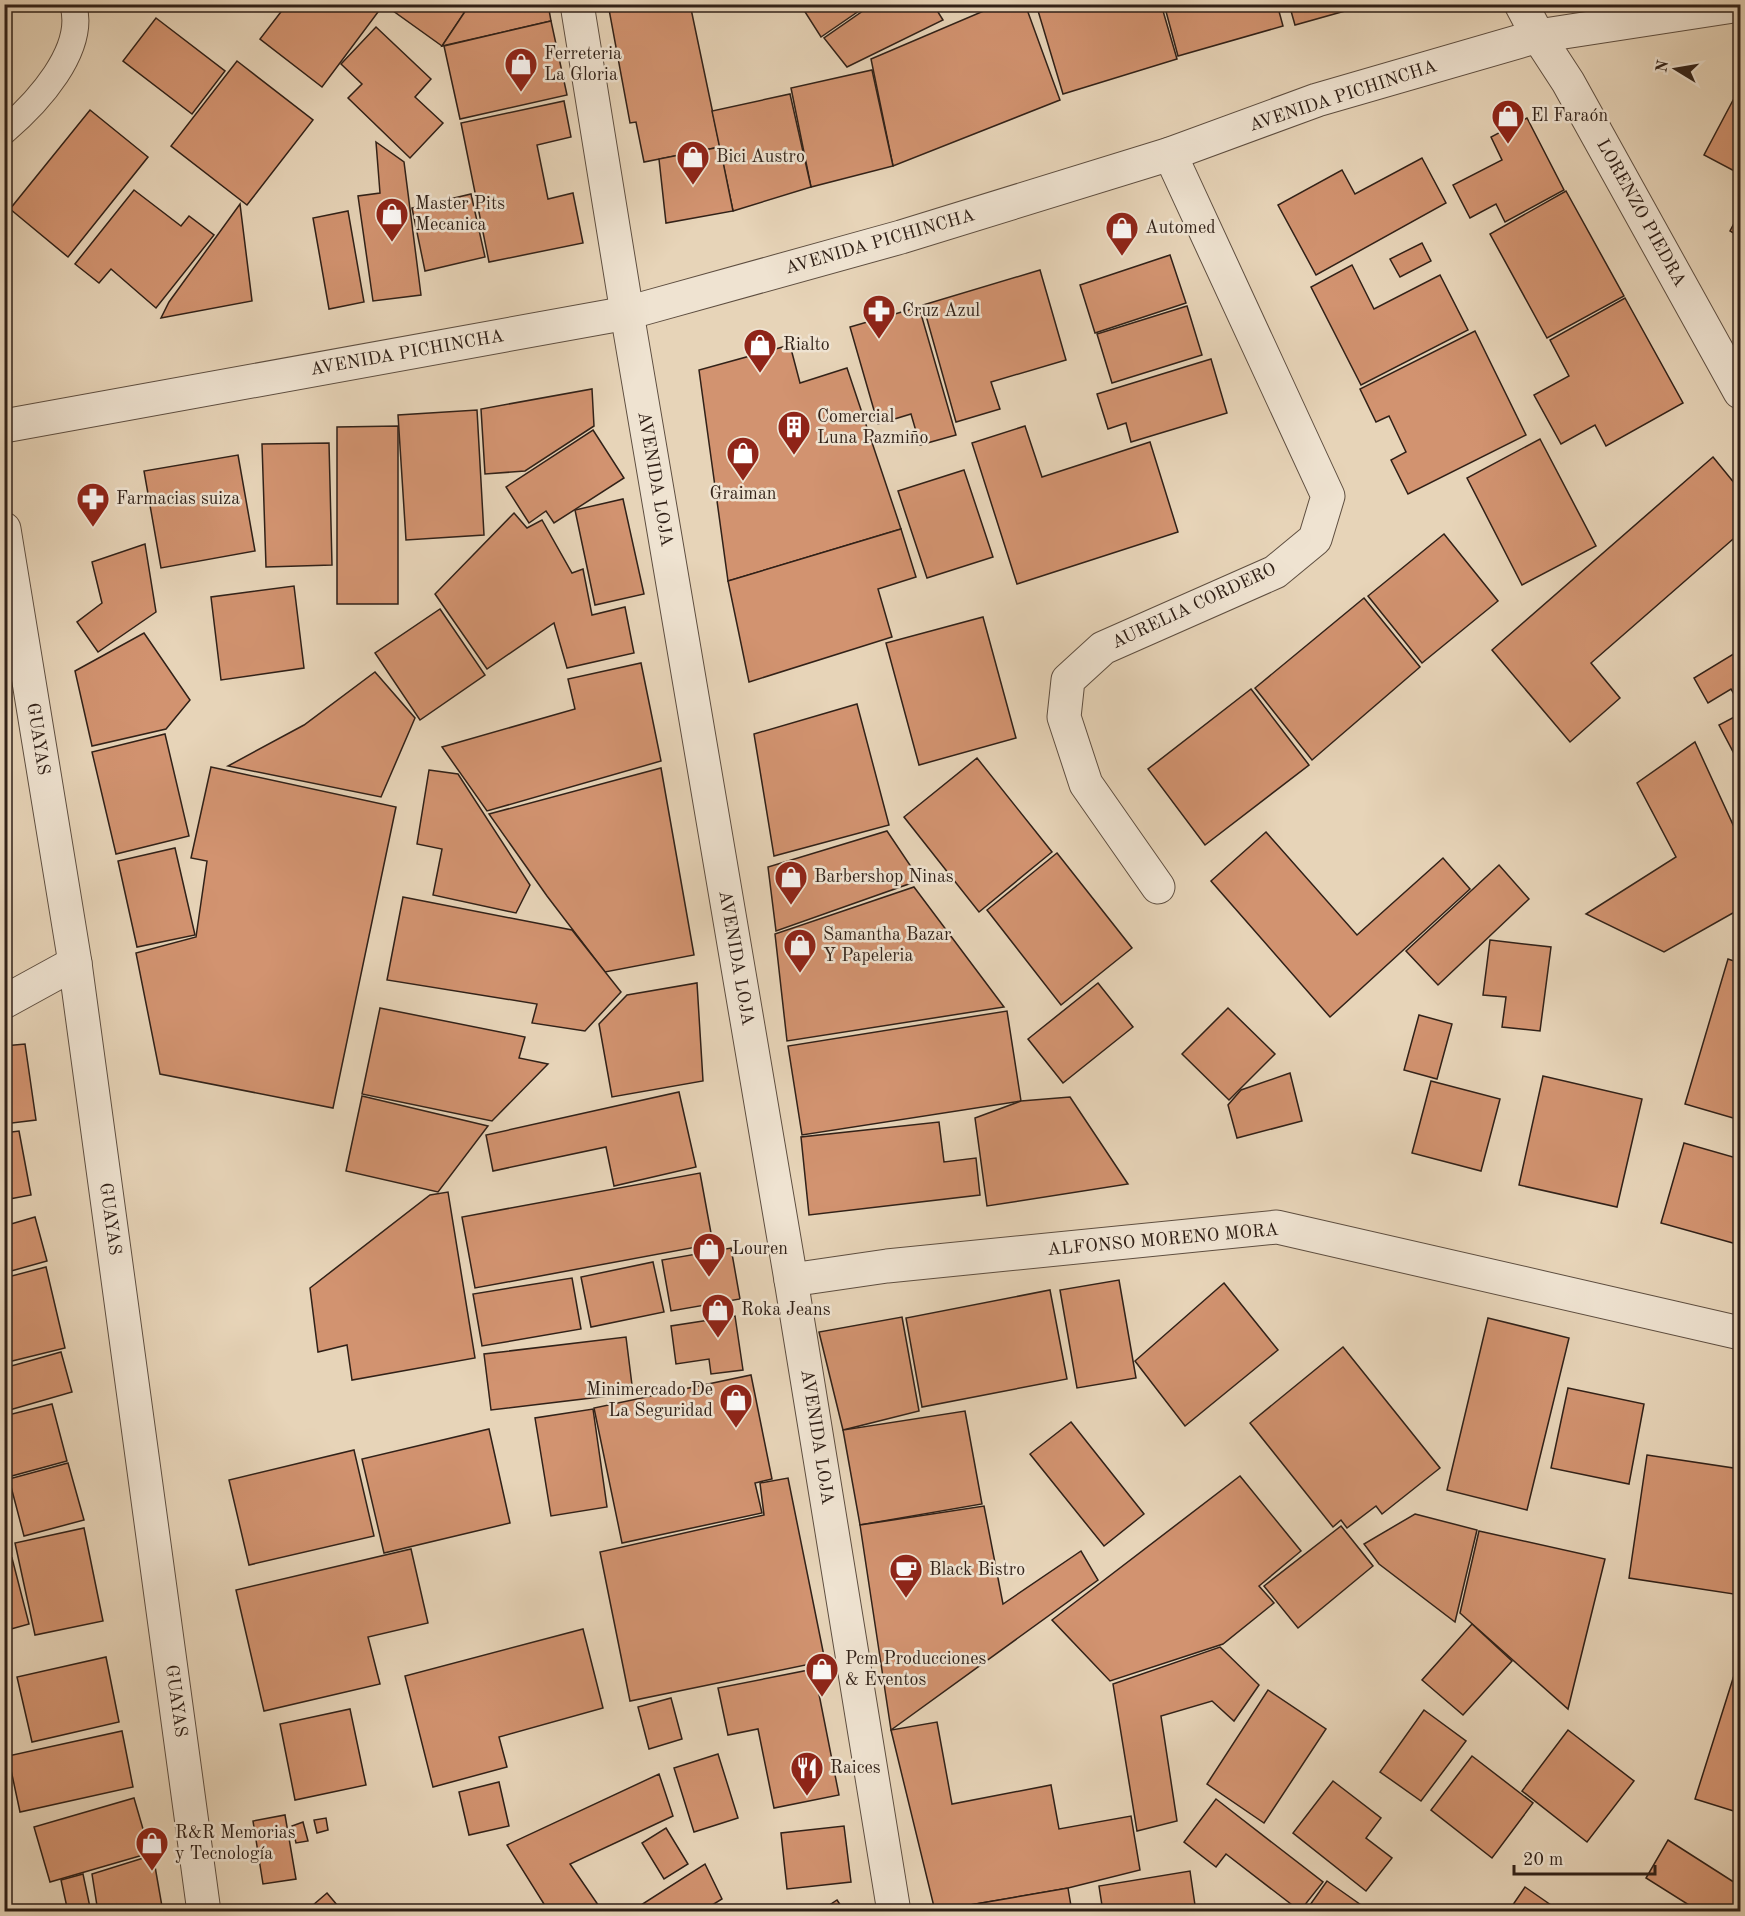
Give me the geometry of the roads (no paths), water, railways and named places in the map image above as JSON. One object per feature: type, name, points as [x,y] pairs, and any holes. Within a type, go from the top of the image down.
[{"type":"street","name":"AVENIDA LOJA","points":[[577,4],[791,1280],[894,1911]]},
{"type":"street","name":"LORENZO PIEDRA","points":[[1521,4],[1538,36],[1568,82],[1740,392]]},
{"type":"street","name":"AVENIDA PICHINCHA","points":[[4,426],[627,313],[901,237],[1170,154],[1317,100],[1538,36],[1740,5]]},
{"type":"street","name":"AURELIA CORDERO","points":[[1158,887],[1086,784],[1064,717],[1068,680],[1102,648],[1275,572],[1315,539],[1328,496],[1170,154]]},
{"type":"street","name":"GUAYAS","points":[[4,529],[75,963],[204,1911]]},
{"type":"street","points":[[4,1002],[75,963]]},
{"type":"street","name":"ALFONSO MORENO MORA","points":[[791,1280],[887,1266],[1277,1227],[1740,1333]]},
{"type":"lane","points":[[4,131],[27,112],[59,71],[75,32],[76,12],[73,4]]},
{"type":"place","name":"Ferreteria La Gloria","points":[[521,93]]},
{"type":"place","name":"El Faraón","points":[[1508,145]]},
{"type":"place","name":"Bici Austro","points":[[693,186]]},
{"type":"place","name":"Master Pits Mecanica","points":[[392,243]]},
{"type":"place","name":"Automed","points":[[1122,257]]},
{"type":"place","name":"Cruz Azul","points":[[879,340]]},
{"type":"place","name":"Rialto","points":[[760,374]]},
{"type":"place","name":"Comercial Luna Pazmiño","points":[[794,456]]},
{"type":"place","name":"Graiman","points":[[743,482]]},
{"type":"place","name":"Farmacias suiza","points":[[93,528]]},
{"type":"place","name":"Barbershop Ninas","points":[[791,906]]},
{"type":"place","name":"Samantha Bazar Y Papeleria","points":[[800,974]]},
{"type":"place","name":"Louren","points":[[709,1278]]},
{"type":"place","name":"Roka Jeans","points":[[718,1339]]},
{"type":"place","name":"Minimercado De La Seguridad","points":[[736,1429]]},
{"type":"place","name":"Black Bistro","points":[[906,1599]]},
{"type":"place","name":"Pcm Producciones & Eventos","points":[[822,1698]]},
{"type":"place","name":"Raices","points":[[807,1797]]},
{"type":"place","name":"R&R Memorias y Tecnología","points":[[152,1872]]}]
